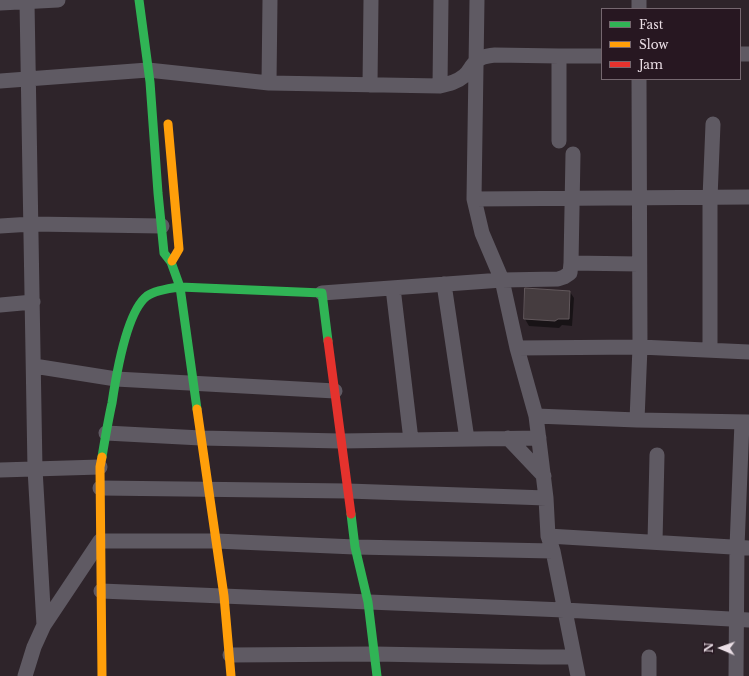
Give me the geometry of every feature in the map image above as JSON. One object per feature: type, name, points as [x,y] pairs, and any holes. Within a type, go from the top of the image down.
[{"type":"street","points":[[0,3],[58,0]]},
{"type":"street","points":[[139,0],[158,71]]},
{"type":"street","points":[[269,83],[270,0]]},
{"type":"street","points":[[370,85],[371,0]]},
{"type":"street","points":[[440,86],[441,0]]},
{"type":"street","points":[[477,0],[474,200],[482,233],[502,280],[517,348],[536,416],[544,476],[548,536],[578,676]]},
{"type":"street","points":[[27,2],[36,469],[44,625]]},
{"type":"street","points":[[0,81],[158,71],[269,83],[440,86],[460,79],[466,75],[477,60],[486,56],[601,56]]},
{"type":"street","points":[[559,56],[559,141]]},
{"type":"street","points":[[158,71],[150,82],[164,253],[171,262],[180,288],[224,596],[231,676]]},
{"type":"street","points":[[637,420],[640,347],[639,80]]},
{"type":"street","points":[[167,118],[179,249],[171,262]]},
{"type":"street","points":[[710,349],[710,198],[711,155],[714,124]]},
{"type":"street","points":[[102,676],[100,466],[122,350],[134,315],[148,295],[166,289],[180,288],[322,293],[502,280],[558,279],[570,273],[573,154]]},
{"type":"street","points":[[474,200],[749,198]]},
{"type":"street","points":[[0,226],[32,224],[162,226]]},
{"type":"street","points":[[571,263],[640,264]]},
{"type":"street","points":[[444,284],[467,439]]},
{"type":"street","points":[[394,288],[411,440]]},
{"type":"street","points":[[322,293],[355,547],[368,602],[377,676]]},
{"type":"street","points":[[0,305],[32,302]]},
{"type":"street","points":[[517,348],[640,347],[710,349],[749,352]]},
{"type":"street","points":[[34,366],[116,379],[335,391]]},
{"type":"street","points":[[536,416],[746,422],[743,620],[736,676]]},
{"type":"street","points":[[106,433],[201,438],[341,441],[539,438]]},
{"type":"street","points":[[508,438],[544,476]]},
{"type":"street","points":[[655,542],[657,455]]},
{"type":"street","points":[[0,470],[100,466]]},
{"type":"street","points":[[100,488],[348,491],[546,498]]},
{"type":"street","points":[[548,536],[743,548]]},
{"type":"street","points":[[25,676],[34,647],[44,625],[100,541]]},
{"type":"street","points":[[100,541],[216,541],[355,547],[552,551]]},
{"type":"street","points":[[101,591],[564,610],[743,620]]},
{"type":"street","points":[[230,655],[374,654],[574,657]]},
{"type":"street","points":[[649,657],[649,676]]},
{"type":"building","points":[[525,288],[570,291],[569,319],[558,319],[555,321],[524,319]]},
{"type":"traffic: fast","points":[[139,0],[150,82],[164,253],[171,262],[180,287],[197,409]]},
{"type":"traffic: fast","points":[[102,457],[123,345],[133,316],[140,304],[150,294],[180,287],[322,293],[328,341]]},
{"type":"traffic: fast","points":[[351,514],[355,547],[368,602],[377,676]]},
{"type":"traffic: slow","points":[[168,124],[179,249],[172,261]]},
{"type":"traffic: slow","points":[[197,409],[224,596],[231,676]]},
{"type":"traffic: slow","points":[[102,457],[100,467],[102,676]]},
{"type":"traffic: jam","points":[[328,341],[351,514]]}]
